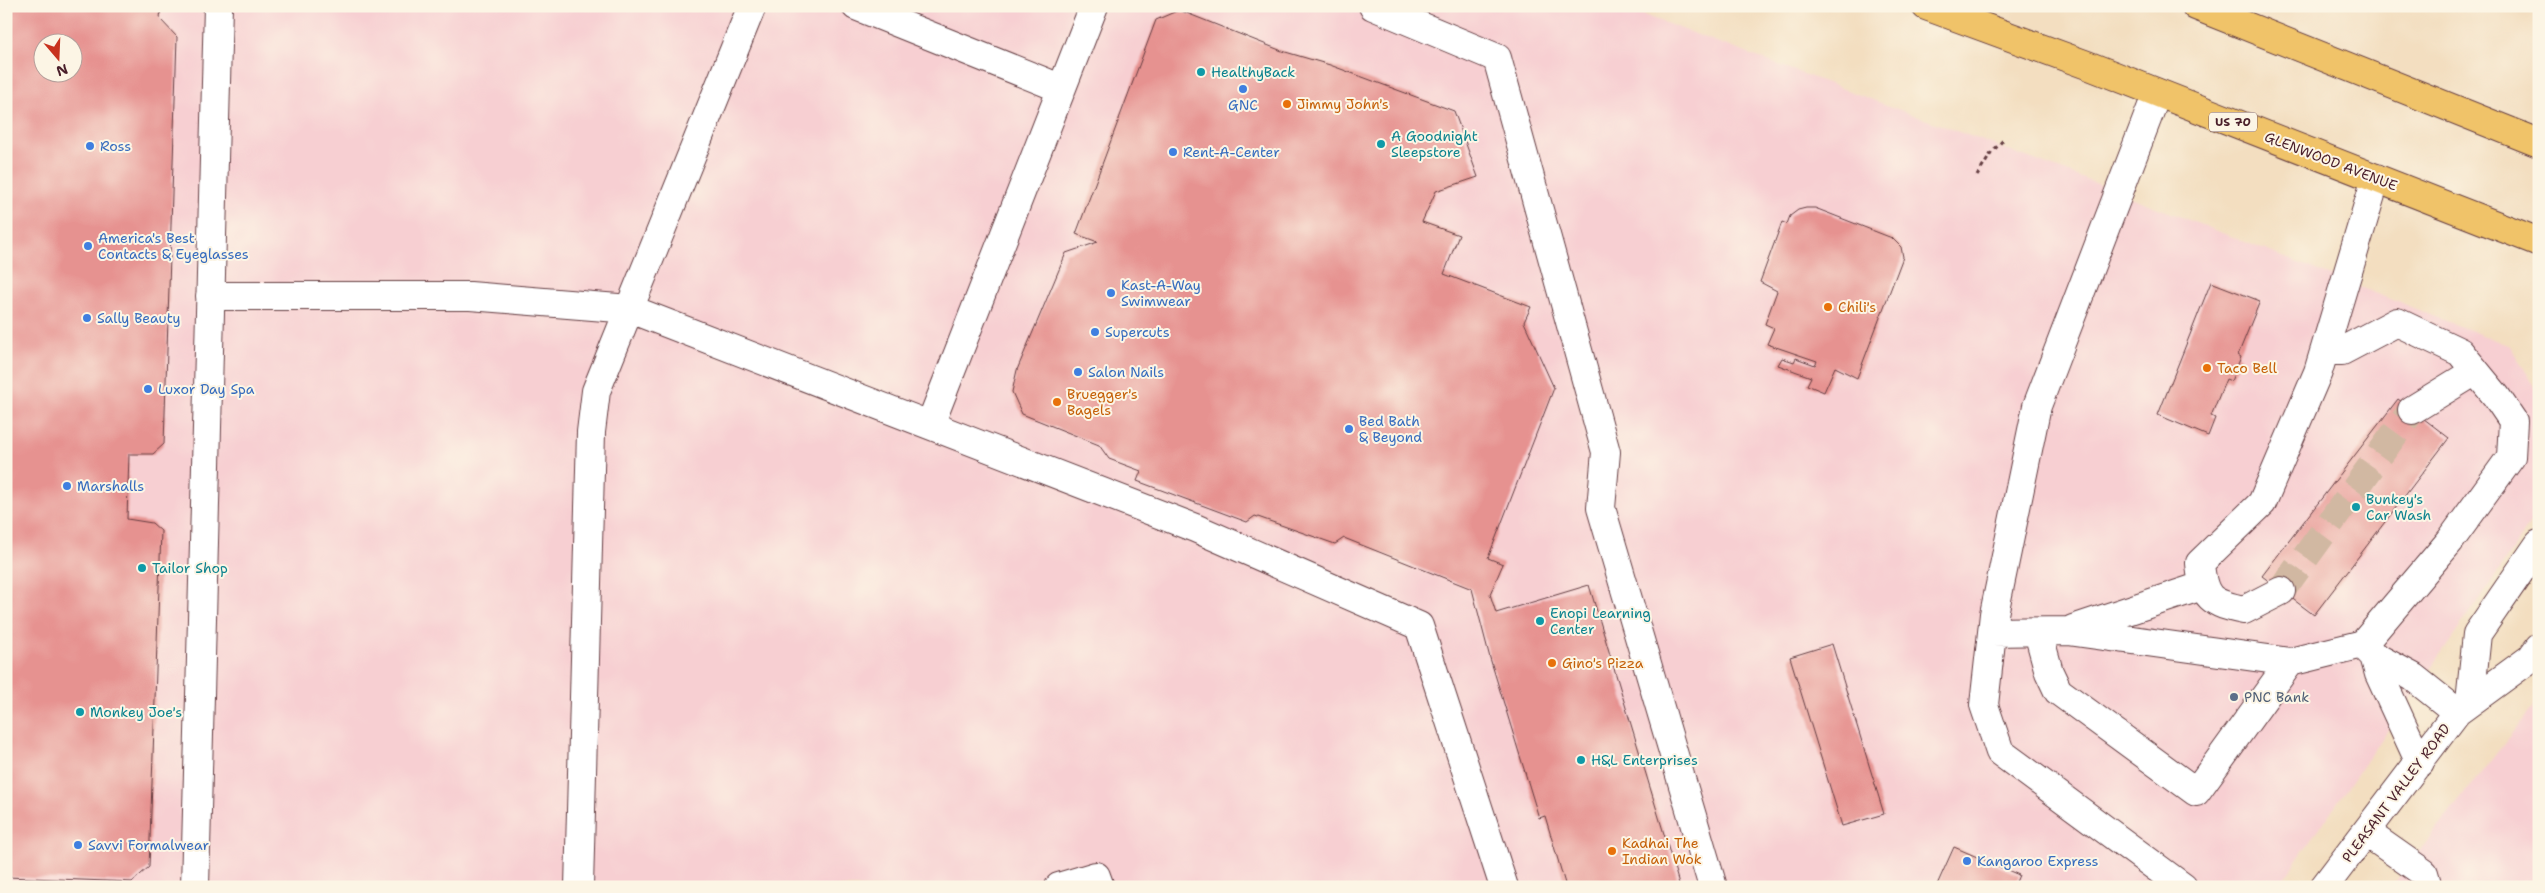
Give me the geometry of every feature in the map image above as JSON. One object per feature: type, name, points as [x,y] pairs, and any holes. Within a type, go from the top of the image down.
[{"type":"highway","name":"GLENWOOD AVENUE","points":[[1926,6],[2157,93],[2539,242]]},
{"type":"highway","points":[[2196,6],[2539,142]]},
{"type":"street","points":[[195,887],[218,6]]},
{"type":"street","points":[[579,887],[591,432],[596,391],[752,6]]},
{"type":"street","points":[[856,6],[1060,88]]},
{"type":"street","points":[[930,425],[1060,88],[1094,6]]},
{"type":"street","points":[[1373,6],[1497,58],[1606,452],[1601,508],[1713,887]]},
{"type":"street","points":[[2157,93],[2036,406],[1992,632],[1984,705],[2000,752],[2183,887]]},
{"type":"street","points":[[2281,591],[2244,610],[2217,604],[2202,586],[2200,563],[2262,503],[2318,372],[2376,178]]},
{"type":"street","points":[[210,296],[470,296],[630,309],[1195,528],[1419,626],[1504,887]]},
{"type":"street","points":[[2325,351],[2342,351],[2397,322],[2460,352],[2474,372],[2496,396],[2513,421],[2511,457],[2368,650]]},
{"type":"street","points":[[2412,410],[2474,372]]},
{"type":"street","points":[[1992,632],[2068,631],[2290,662],[2368,650],[2464,707],[2477,634],[2539,544]]},
{"type":"street","points":[[2068,631],[2202,586]]},
{"type":"street","points":[[2038,632],[2049,672],[2058,691],[2196,792],[2290,662]]},
{"type":"street","points":[[2368,650],[2420,763]]},
{"type":"street","name":"PLEASANT VALLEY ROAD","points":[[2324,887],[2464,707],[2536,655]]},
{"type":"street","points":[[2367,834],[2424,873],[2428,887]]},
{"type":"street","points":[[1059,887],[1096,876],[1100,887]]},
{"type":"path","points":[[1978,176],[1992,152],[2005,138]]},
{"type":"shaded area","points":[[6,6],[1620,6],[2064,171],[2510,346],[2539,393],[2539,510],[2479,600],[2278,887],[6,887]]},
{"type":"shaded area","points":[[2539,700],[2539,887],[2391,887],[2469,788]]},
{"type":"building","points":[[6,6],[161,6],[160,19],[177,37],[164,444],[153,454],[129,454],[127,519],[152,523],[161,531],[149,867],[132,882],[6,877]]},
{"type":"building","points":[[1179,10],[1282,51],[1330,65],[1454,111],[1478,177],[1436,191],[1422,222],[1459,235],[1444,274],[1531,307],[1524,322],[1554,388],[1488,558],[1503,564],[1490,594],[1496,613],[1589,585],[1680,887],[1566,887],[1545,816],[1539,818],[1490,658],[1472,589],[1344,538],[1335,544],[1255,516],[1247,522],[1137,481],[1141,471],[1109,459],[1099,445],[1022,414],[1012,392],[1017,370],[1066,253],[1098,242],[1076,234],[1156,20]]},
{"type":"building","name":"Chili's","points":[[1815,208],[1892,238],[1901,247],[1903,257],[1857,378],[1835,367],[1824,392],[1807,385],[1811,377],[1778,365],[1782,358],[1794,362],[1796,358],[1815,365],[1817,361],[1767,344],[1774,328],[1765,324],[1777,291],[1760,282],[1782,222],[1787,224],[1790,216],[1798,210]]},
{"type":"building","name":"Taco Bell","points":[[2211,282],[2260,301],[2238,355],[2241,357],[2231,381],[2226,379],[2211,416],[2215,418],[2208,436],[2158,415]]},
{"type":"building","name":"Bunkey's Car Wash","points":[[2398,399],[2449,438],[2314,615],[2262,576]]},
{"type":"building","points":[[1832,644],[1884,814],[1842,826],[1790,657]]},
{"type":"building","name":"Kangaroo Express","points":[[1954,847],[2019,875],[2014,887],[1936,887]]},
{"type":"tunnel","points":[[2281,591],[2412,410]]},
{"type":"place","name":"HealthyBack","points":[[1201,72]]},
{"type":"place","name":"GNC","points":[[1243,89]]},
{"type":"place","name":"Jimmy John's","points":[[1287,104]]},
{"type":"place","name":"A Goodnight Sleepstore","points":[[1381,144]]},
{"type":"place","name":"Ross","points":[[90,146]]},
{"type":"place","name":"Rent-A-Center","points":[[1173,152]]},
{"type":"place","name":"America's Best Contacts & Eyeglasses","points":[[88,246]]},
{"type":"place","name":"Kast-A-Way Swimwear","points":[[1111,293]]},
{"type":"place","name":"Chili's","points":[[1828,307]]},
{"type":"place","name":"Sally Beauty","points":[[87,318]]},
{"type":"place","name":"Supercuts","points":[[1095,332]]},
{"type":"place","name":"Taco Bell","points":[[2207,368]]},
{"type":"place","name":"Salon Nails","points":[[1078,372]]},
{"type":"place","name":"Luxor Day Spa","points":[[148,389]]},
{"type":"place","name":"Bruegger's Bagels","points":[[1057,402]]},
{"type":"place","name":"Bed Bath & Beyond","points":[[1349,429]]},
{"type":"place","name":"Marshalls","points":[[67,486]]},
{"type":"place","name":"Bunkey's Car Wash","points":[[2356,507]]},
{"type":"place","name":"Tailor Shop","points":[[142,568]]},
{"type":"place","name":"Enopi Learning Center","points":[[1540,621]]},
{"type":"place","name":"Gino's Pizza","points":[[1552,663]]},
{"type":"place","name":"PNC Bank","points":[[2234,697]]},
{"type":"place","name":"Monkey Joe's","points":[[80,712]]},
{"type":"place","name":"H&L Enterprises","points":[[1581,760]]},
{"type":"place","name":"Savvi Formalwear","points":[[78,845]]},
{"type":"place","name":"Kadhai The Indian Wok","points":[[1612,851]]},
{"type":"place","name":"Kangaroo Express","points":[[1967,861]]}]
